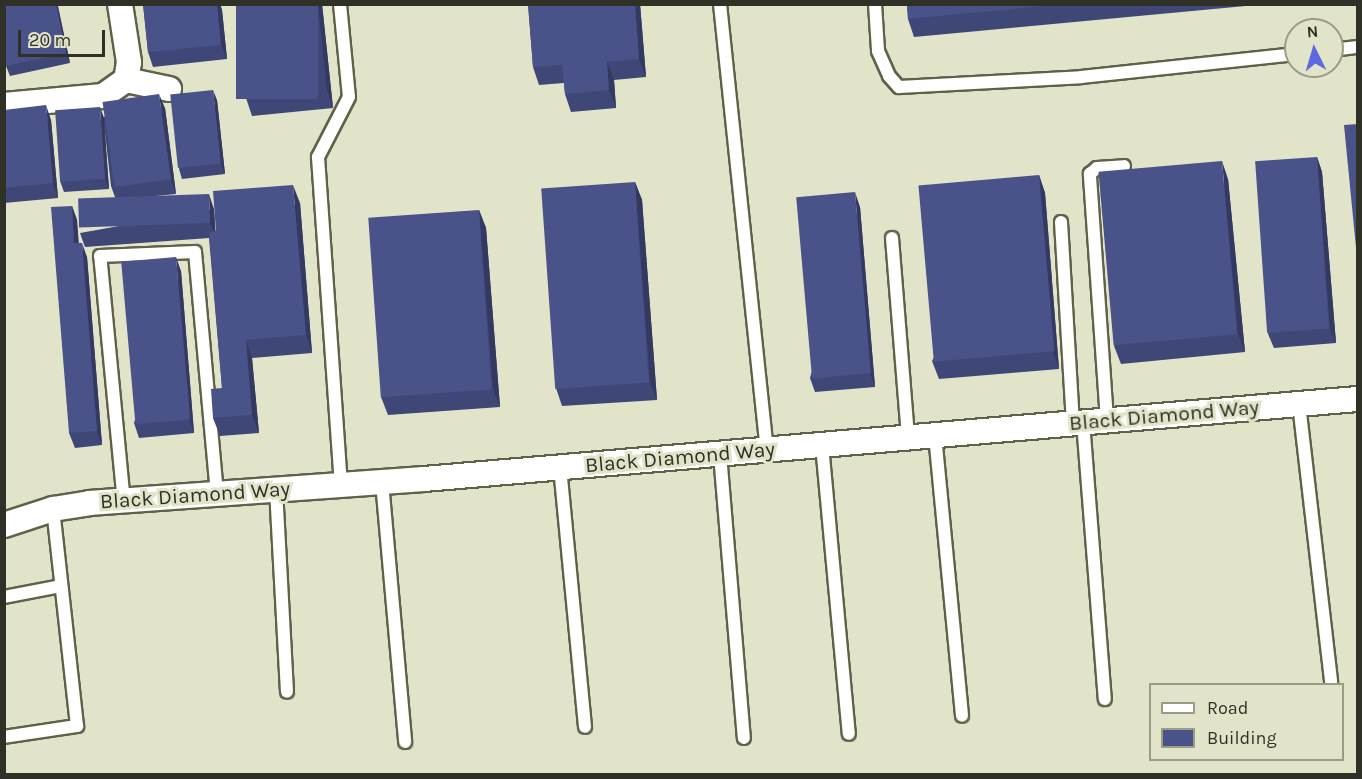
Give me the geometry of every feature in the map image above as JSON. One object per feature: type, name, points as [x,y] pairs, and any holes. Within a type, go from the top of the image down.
[{"type":"street","points":[[4,105],[103,96],[126,80],[129,62],[120,4]]},
{"type":"street","points":[[126,80],[169,89]]},
{"type":"street","name":"Black Diamond Way","points":[[4,525],[53,509],[217,493],[382,482],[1358,399]]},
{"type":"lane","points":[[340,4],[349,98],[318,157],[341,484]]},
{"type":"lane","points":[[720,4],[767,450]]},
{"type":"lane","points":[[875,4],[878,51],[889,76],[899,87],[1081,77],[1284,55]]},
{"type":"lane","points":[[1107,420],[1090,174],[1097,168],[1125,166]]},
{"type":"lane","points":[[1061,222],[1105,699]]},
{"type":"lane","points":[[892,238],[908,437]]},
{"type":"lane","points":[[124,503],[100,256],[195,252],[217,493]]},
{"type":"lane","points":[[1299,404],[1331,682]]},
{"type":"lane","points":[[935,435],[962,716]]},
{"type":"lane","points":[[822,445],[849,734]]},
{"type":"lane","points":[[720,454],[744,738]]},
{"type":"lane","points":[[560,467],[585,727]]},
{"type":"lane","points":[[382,482],[405,742]]},
{"type":"lane","points":[[276,489],[287,692]]},
{"type":"lane","points":[[4,737],[77,726],[53,509]]},
{"type":"lane","points":[[4,597],[61,586]]},
{"type":"building","points":[[56,4],[66,53],[6,66],[4,6]]},
{"type":"building","points":[[143,4],[217,4],[221,45],[148,52]]},
{"type":"building","points":[[236,4],[318,4],[318,99],[236,99]]},
{"type":"building","points":[[528,4],[635,4],[639,59],[607,62],[609,90],[565,94],[562,65],[533,67]]},
{"type":"building","points":[[907,4],[1065,4],[908,19]]},
{"type":"building","points":[[213,90],[221,164],[178,168],[170,94]]},
{"type":"building","points":[[159,94],[171,179],[115,187],[103,102]]},
{"type":"building","points":[[46,105],[53,183],[4,188],[4,110]]},
{"type":"building","points":[[100,107],[105,179],[60,182],[55,110]]},
{"type":"building","points":[[1358,124],[1358,268],[1344,125]]},
{"type":"building","points":[[1317,157],[1329,329],[1267,333],[1255,161]]},
{"type":"building","points":[[1222,161],[1237,334],[1114,345],[1098,172]]},
{"type":"building","points":[[1039,175],[1054,351],[934,362],[918,186]]},
{"type":"building","points":[[635,182],[649,383],[555,389],[541,189]]},
{"type":"building","points":[[293,185],[306,335],[246,340],[252,415],[213,418],[211,389],[222,388],[209,232],[216,231],[213,191]]},
{"type":"building","points":[[855,192],[871,373],[812,378],[796,197]]},
{"type":"building","points":[[209,194],[210,223],[79,228],[78,199]]},
{"type":"building","points":[[72,206],[74,243],[82,243],[97,431],[69,433],[51,207]]},
{"type":"building","points":[[479,210],[492,390],[381,397],[368,218]]},
{"type":"building","points":[[176,257],[190,419],[135,424],[121,262]]}]
